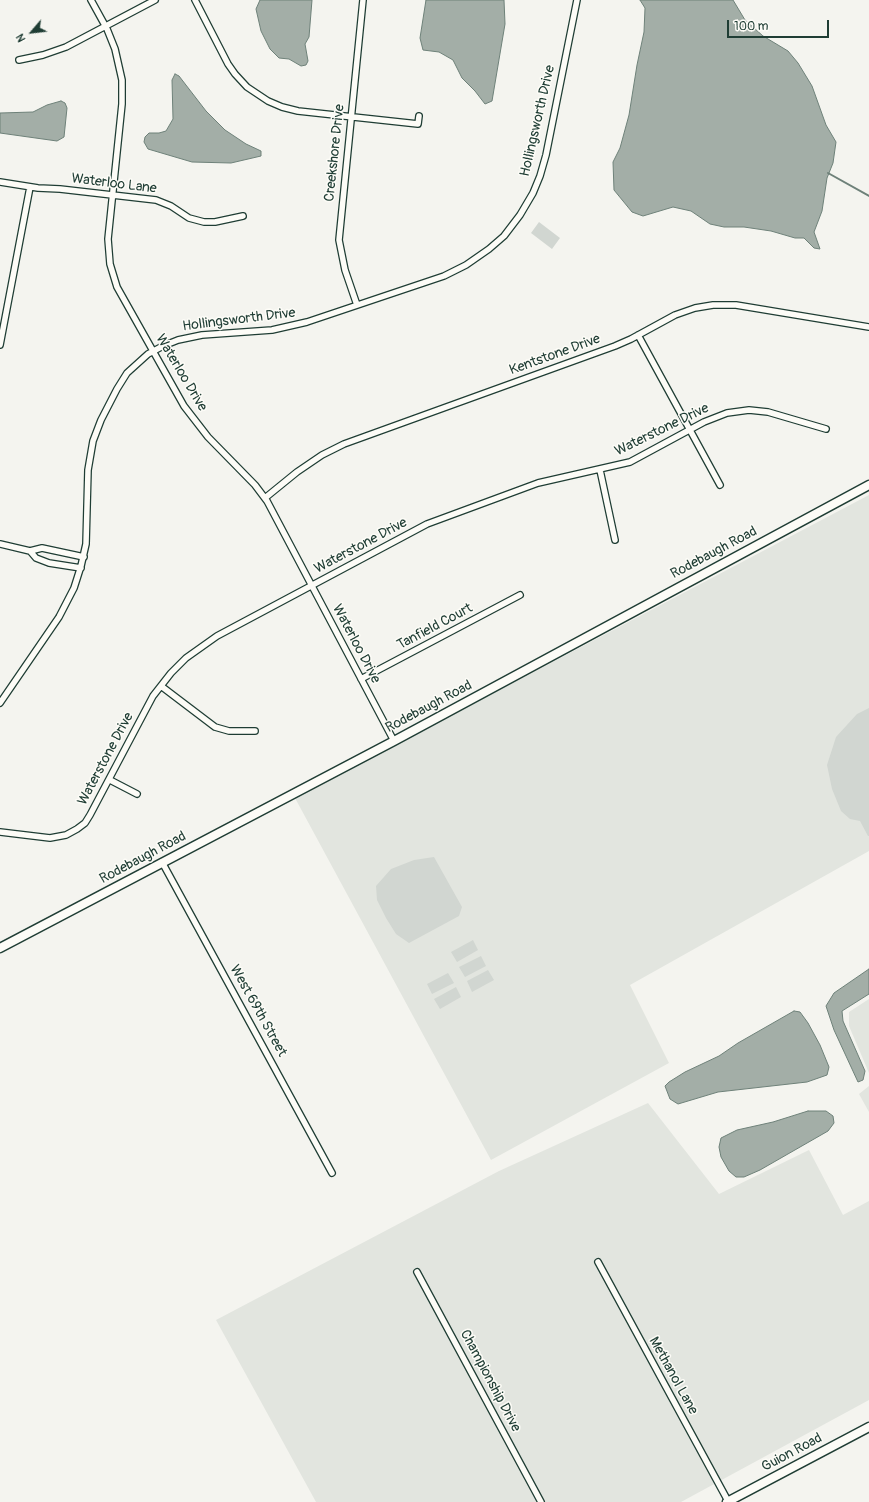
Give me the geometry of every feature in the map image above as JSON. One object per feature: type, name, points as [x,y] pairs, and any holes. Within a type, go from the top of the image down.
[{"type":"street","name":"Waterloo Drive","points":[[91,0],[106,26],[115,49],[122,80],[122,104],[108,239],[109,259],[114,278],[121,295],[189,412],[208,437],[245,473],[265,498],[394,741]]},
{"type":"street","points":[[19,60],[57,50],[155,0]]},
{"type":"street","points":[[195,0],[232,69],[241,81],[257,94],[275,104],[290,109],[418,124],[419,116]]},
{"type":"street","name":"Creekshore Drive","points":[[357,306],[345,270],[339,240],[363,0]]},
{"type":"street","name":"Hollingsworth Drive","points":[[0,703],[62,612],[74,588],[84,557],[88,470],[95,435],[123,378],[136,364],[154,351],[172,342],[192,336],[265,331],[286,328],[312,321],[444,276],[476,259],[497,243],[520,215],[533,192],[543,166],[577,0]]},
{"type":"street","name":"Waterloo Lane","points":[[0,182],[30,187],[156,200],[171,206],[190,218],[200,221],[215,222],[243,216]]},
{"type":"street","points":[[0,345],[30,187]]},
{"type":"street","name":"Kentstone Drive","points":[[265,498],[297,472],[326,453],[344,444],[615,346],[687,310],[723,304],[869,327]]},
{"type":"street","points":[[638,335],[720,484]]},
{"type":"street","name":"Waterstone Drive","points":[[0,832],[50,838],[68,834],[77,830],[87,820],[110,780],[148,704],[181,662],[206,642],[432,522],[538,484],[633,461],[720,415],[749,410],[768,412],[826,429]]},
{"type":"street","points":[[600,470],[615,540]]},
{"type":"street","name":"Rodebaugh Road","points":[[0,948],[394,741],[869,485]]},
{"type":"street","points":[[0,544],[30,551],[42,548],[84,557]]},
{"type":"street","points":[[30,551],[36,558],[49,563],[81,568]]},
{"type":"street","name":"Tanfield Court","points":[[361,679],[520,595]]},
{"type":"street","points":[[161,686],[215,727],[229,731],[255,731]]},
{"type":"street","points":[[110,780],[137,794]]},
{"type":"street","name":"West 69th Street","points":[[162,862],[332,1172]]},
{"type":"street","name":"Methanol Lane","points":[[598,1262],[727,1502]]},
{"type":"street","name":"Championship Drive","points":[[417,1272],[540,1502]]},
{"type":"street","name":"Guion Road","points":[[727,1502],[869,1427]]},
{"type":"shaded area","points":[[260,0],[312,0],[309,37],[305,44],[308,61],[306,65],[301,66],[289,59],[279,58],[270,49],[261,31],[256,9]]},
{"type":"shaded area","points":[[426,0],[504,0],[505,24],[492,101],[485,104],[462,78],[453,60],[439,52],[423,50],[420,38]]},
{"type":"shaded area","points":[[640,0],[733,0],[745,20],[763,36],[788,51],[798,63],[812,86],[826,125],[836,142],[833,163],[827,178],[822,211],[814,232],[820,249],[814,248],[804,238],[795,238],[771,231],[744,227],[724,227],[710,224],[691,211],[673,207],[643,216],[632,212],[614,190],[613,162],[620,148],[629,115],[644,32],[645,8]]},
{"type":"shaded area","points":[[175,74],[179,76],[206,111],[225,130],[246,144],[261,151],[261,156],[231,163],[192,162],[148,149],[144,142],[145,137],[149,133],[166,131],[173,119],[172,80]]},
{"type":"shaded area","points":[[61,101],[65,103],[67,108],[64,137],[57,141],[0,133],[0,113],[33,112],[47,105]]},
{"type":"shaded area","points":[[539,222],[560,238],[552,249],[531,233]]},
{"type":"shaded area","points":[[869,495],[869,851],[630,985],[669,1063],[491,1160],[295,798]]},
{"type":"shaded area","points":[[869,708],[868,836],[860,821],[850,819],[841,811],[832,789],[827,765],[836,737],[857,714]]},
{"type":"shaded area","points":[[434,857],[462,907],[459,916],[409,943],[396,934],[386,918],[377,900],[376,886],[391,869],[414,860]]},
{"type":"shaded area","points":[[473,940],[478,950],[457,962],[451,952]]},
{"type":"shaded area","points":[[481,956],[486,966],[465,977],[459,967]]},
{"type":"shaded area","points":[[869,969],[869,994],[842,1011],[843,1021],[865,1071],[863,1080],[858,1082],[834,1030],[826,1006],[834,993]]},
{"type":"shaded area","points":[[488,970],[494,980],[472,992],[467,981]]},
{"type":"shaded area","points":[[448,973],[454,983],[432,994],[427,984]]},
{"type":"shaded area","points":[[456,987],[461,997],[440,1009],[434,999]]},
{"type":"shaded area","points":[[869,999],[869,1073],[849,1026],[849,1012]]},
{"type":"shaded area","points":[[794,1011],[800,1012],[820,1045],[829,1067],[827,1075],[807,1082],[718,1092],[678,1104],[670,1099],[665,1086],[669,1082],[685,1072],[719,1056],[738,1043]]},
{"type":"shaded area","points":[[869,1086],[869,1112],[859,1094]]},
{"type":"shaded area","points":[[648,1103],[719,1194],[809,1150],[843,1215],[869,1201],[869,1400],[681,1502],[316,1502],[216,1320],[499,1171]]},
{"type":"shaded area","points":[[808,1111],[826,1111],[833,1116],[834,1123],[828,1131],[760,1170],[744,1177],[736,1177],[729,1171],[721,1157],[719,1147],[721,1138],[737,1130],[773,1122]]},
{"type":"waterway","points":[[828,173],[869,196]]}]
